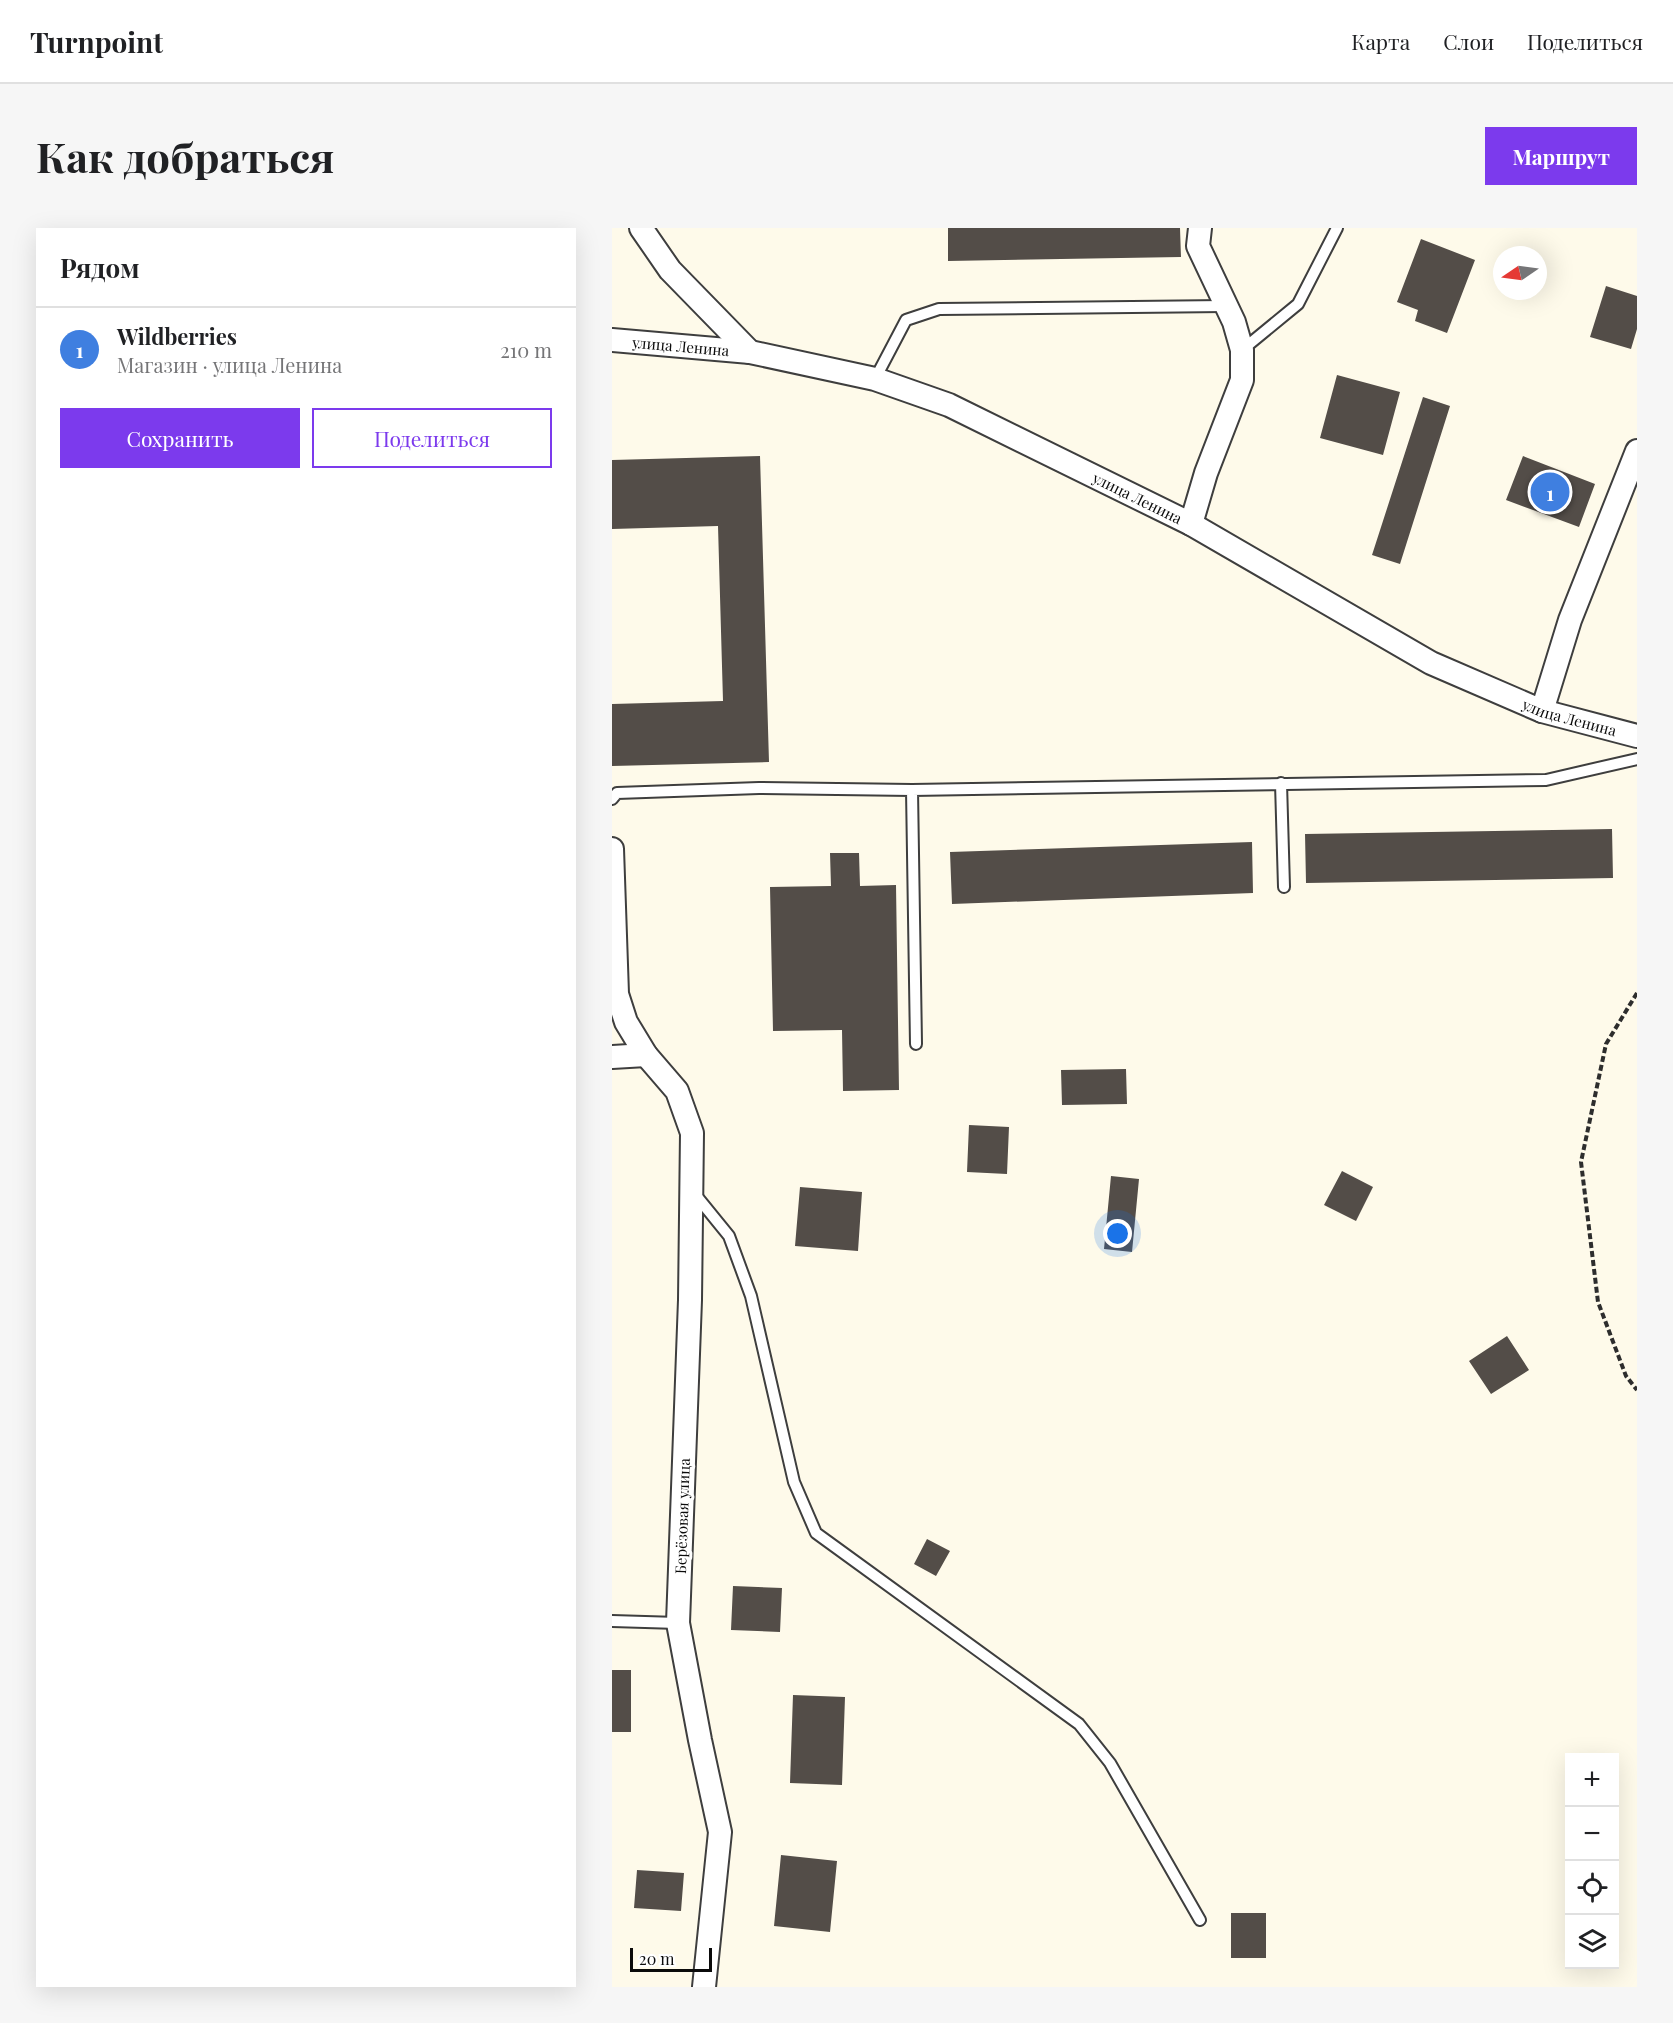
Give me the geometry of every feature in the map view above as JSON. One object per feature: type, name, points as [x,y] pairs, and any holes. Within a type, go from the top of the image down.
[{"type":"street","points":[[641,228],[670,270],[750,352]]},
{"type":"street","points":[[1191,524],[1206,473],[1242,380],[1242,350],[1234,322],[1198,246],[1200,228]]},
{"type":"street","name":"улица Ленина","points":[[612,340],[750,352],[875,379],[949,405],[1191,524],[1431,663],[1542,711],[1637,736]]},
{"type":"street","points":[[1542,711],[1570,620],[1637,451]]},
{"type":"street","name":"Берёзовая улица","points":[[612,849],[617,994],[626,1022],[646,1055],[677,1091],[692,1133],[690,1300],[678,1623],[720,1832],[704,1987]]},
{"type":"street","points":[[612,1056],[646,1055]]},
{"type":"lane","points":[[1242,350],[1298,304],[1337,228]]},
{"type":"lane","points":[[875,379],[906,320],[939,309],[1225,306]]},
{"type":"lane","points":[[612,799],[617,793],[747,788],[912,790],[1546,780],[1637,759]]},
{"type":"lane","points":[[1281,783],[1284,887]]},
{"type":"lane","points":[[912,790],[916,1044]]},
{"type":"lane","points":[[692,1190],[729,1236],[747,1286],[794,1482],[816,1533],[1079,1724],[1110,1763],[1200,1920]]},
{"type":"lane","points":[[612,1621],[678,1623]]},
{"type":"path","points":[[1637,993],[1606,1044],[1581,1162],[1598,1302],[1626,1376],[1637,1390]]},
{"type":"building","points":[[948,228],[1180,228],[1181,257],[948,261]]},
{"type":"building","points":[[1421,239],[1475,260],[1447,333],[1415,321],[1418,310],[1397,302]]},
{"type":"building","points":[[1606,286],[1637,296],[1637,329],[1631,349],[1590,337]]},
{"type":"building","points":[[1337,375],[1400,392],[1383,455],[1320,438]]},
{"type":"building","points":[[1423,397],[1450,406],[1400,564],[1372,555]]},
{"type":"building","points":[[760,456],[769,762],[612,766],[612,704],[723,701],[718,526],[612,529],[612,460]]},
{"type":"building","points":[[1523,456],[1595,484],[1579,527],[1506,500]]},
{"type":"building","points":[[1612,829],[1613,878],[1306,883],[1305,834]]},
{"type":"building","points":[[1252,842],[1253,893],[952,904],[950,852]]},
{"type":"building","points":[[830,853],[859,853],[860,886],[896,885],[899,1090],[843,1091],[842,1030],[773,1031],[770,887],[831,886]]},
{"type":"building","points":[[1126,1069],[1127,1104],[1062,1105],[1061,1070]]},
{"type":"building","points":[[969,1125],[1009,1127],[1007,1174],[967,1172]]},
{"type":"building","points":[[1342,1171],[1373,1187],[1356,1221],[1324,1205]]},
{"type":"building","points":[[1111,1176],[1139,1179],[1132,1252],[1104,1249]]},
{"type":"building","points":[[800,1187],[862,1192],[858,1251],[795,1246]]},
{"type":"building","points":[[1507,1336],[1529,1370],[1491,1394],[1469,1361]]},
{"type":"building","points":[[927,1539],[950,1551],[936,1576],[914,1564]]},
{"type":"building","points":[[733,1586],[782,1588],[780,1632],[731,1630]]},
{"type":"building","points":[[612,1670],[631,1670],[631,1732],[612,1732]]},
{"type":"building","points":[[793,1695],[845,1697],[842,1785],[790,1783]]},
{"type":"building","points":[[781,1855],[837,1861],[830,1932],[774,1926]]},
{"type":"building","points":[[637,1870],[684,1873],[681,1911],[634,1908]]},
{"type":"building","points":[[1231,1913],[1266,1913],[1266,1958],[1231,1958]]},
{"type":"place","name":"Wildberries","points":[[1550,492]]}]
